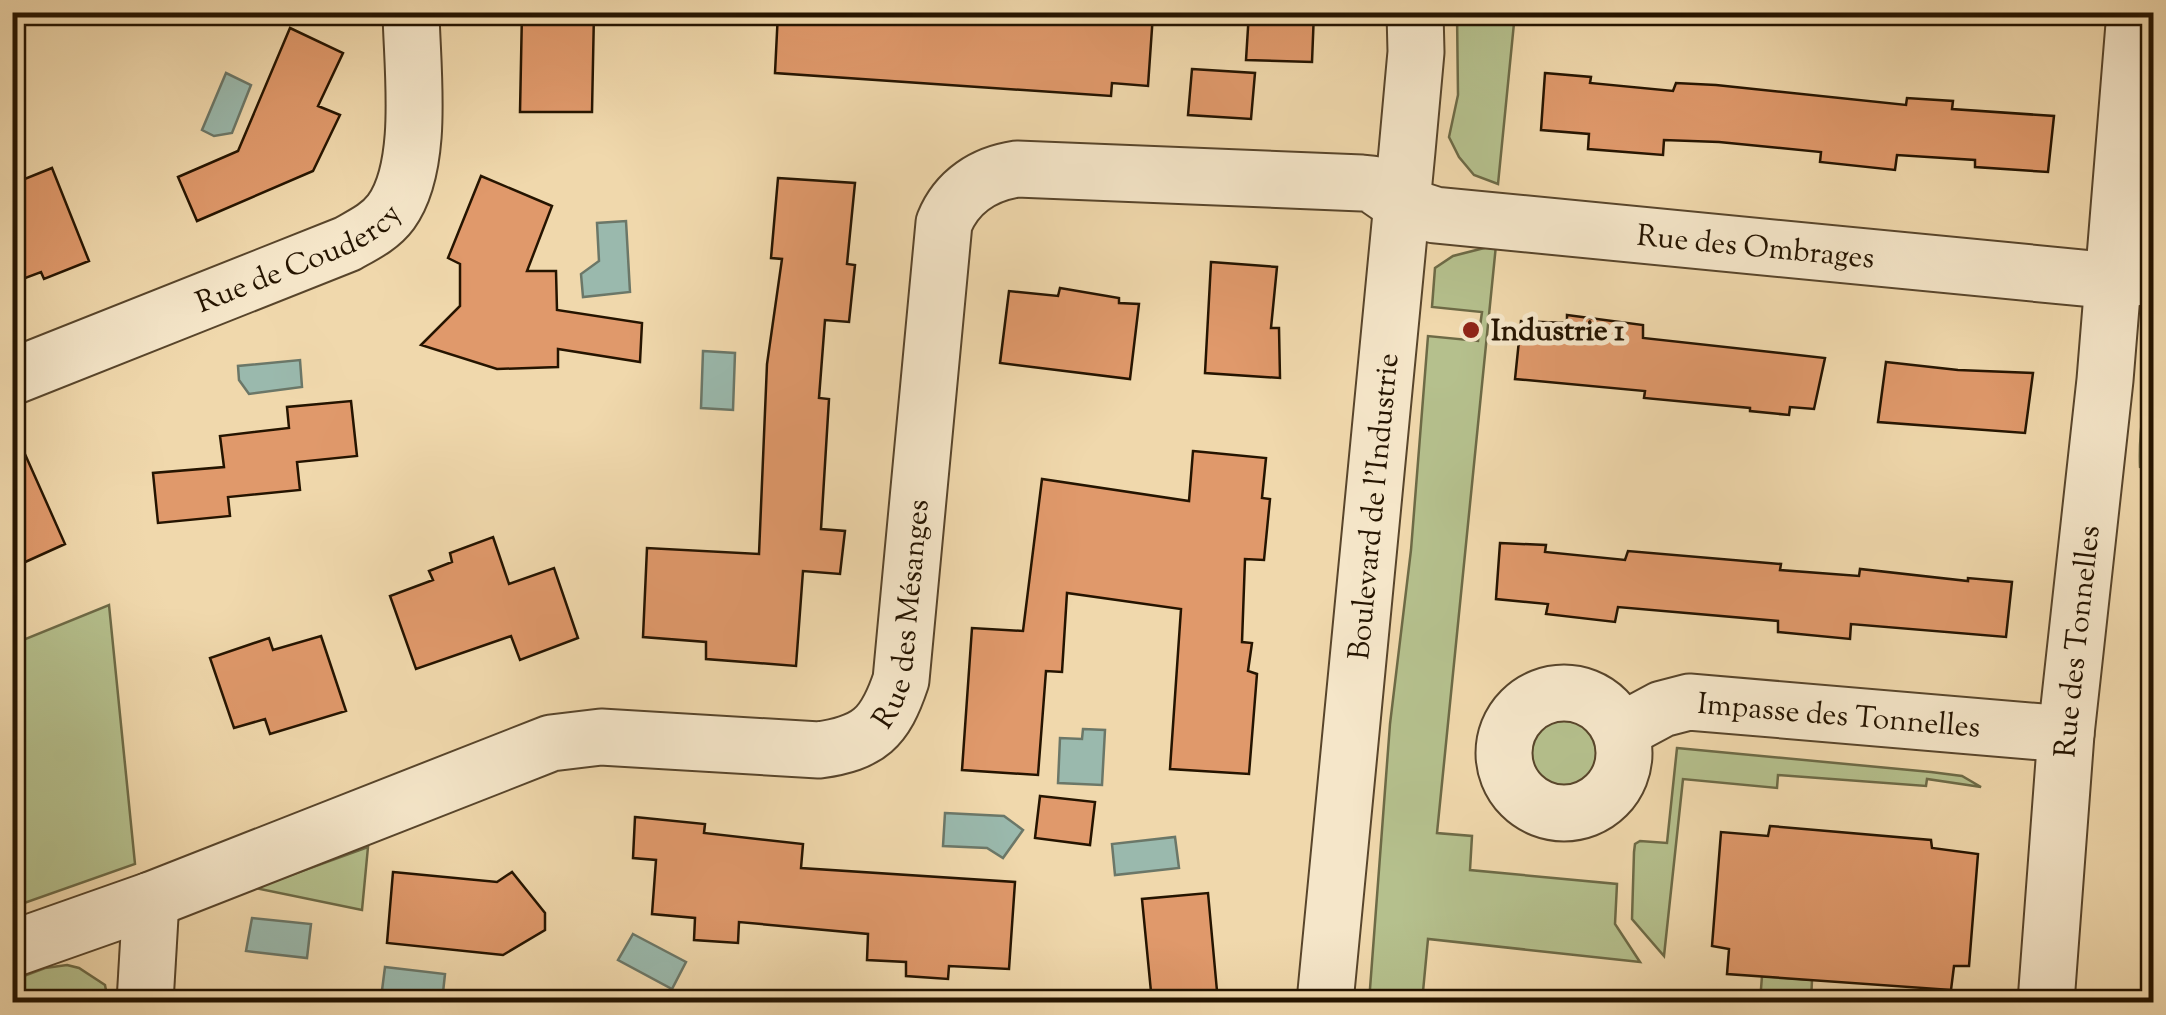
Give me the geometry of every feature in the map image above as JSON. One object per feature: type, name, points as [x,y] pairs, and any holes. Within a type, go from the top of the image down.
[{"type":"street","name":"Rue de Coudercy","points":[[12,376],[347,244],[389,215],[408,174],[411,12]]},
{"type":"street","name":"Boulevard de l'Industrie","points":[[1325,1002],[1416,52],[1415,12]]},
{"type":"street","points":[[2134,278],[2135,12]]},
{"type":"street","name":"Rue des Mésanges","points":[[12,948],[151,900],[551,744],[601,737],[819,750],[850,746],[876,730],[893,705],[901,680],[944,223],[956,201],[975,184],[994,174],[1017,170],[1362,182],[1372,184],[1401,204]]},
{"type":"street","name":"Rue des Ombrages","points":[[1401,204],[1436,215],[2134,278]]},
{"type":"street","name":"Rue des Tonnelles","points":[[2046,1002],[2066,734],[2134,278]]},
{"type":"street","name":"Impasse des Tonnelles","points":[[1621,731],[1662,708],[1689,702],[2066,734]]},
{"type":"street","points":[[146,1002],[151,900]]},
{"type":"green space","points":[[1457,13],[1515,13],[1498,184],[1474,175],[1449,137],[1458,95]]},
{"type":"green space","points":[[1496,245],[1437,833],[1472,836],[1470,870],[1617,884],[1615,924],[1640,962],[1428,939],[1422,1002],[1369,1002],[1390,724],[1411,550],[1428,336],[1478,341],[1482,312],[1432,307],[1435,268],[1453,256]]},
{"type":"green space","points":[[2153,369],[2153,473],[2140,467],[2140,455],[2144,405]]},
{"type":"green space","points":[[109,605],[135,864],[13,907],[13,644]]},
{"type":"green space","points":[[1561,712],[1590,724],[1602,753],[1590,782],[1561,794],[1532,782],[1520,753],[1532,724]]},
{"type":"green space","points":[[1677,748],[1931,772],[1962,776],[1981,787],[1927,779],[1926,786],[1778,775],[1777,788],[1683,779],[1664,956],[1632,919],[1634,852],[1640,841],[1667,843]]},
{"type":"green space","points":[[368,847],[362,910],[255,888]]},
{"type":"green space","points":[[67,965],[105,985],[108,1001],[13,1002],[13,980]]},
{"type":"green space","points":[[1762,976],[1812,980],[1811,1002],[1760,1002]]},
{"type":"shaded area","points":[[226,73],[251,85],[232,133],[214,136],[202,130]]},
{"type":"shaded area","points":[[626,221],[630,292],[583,297],[581,274],[599,261],[597,223]]},
{"type":"shaded area","points":[[703,351],[735,353],[733,410],[701,408]]},
{"type":"shaded area","points":[[300,360],[302,387],[249,394],[239,380],[238,366]]},
{"type":"shaded area","points":[[1083,729],[1105,730],[1102,785],[1058,783],[1060,738],[1082,739]]},
{"type":"shaded area","points":[[945,813],[1004,816],[1023,830],[1003,858],[987,848],[943,846]]},
{"type":"shaded area","points":[[1175,837],[1179,868],[1115,875],[1112,844]]},
{"type":"shaded area","points":[[252,918],[311,924],[307,958],[246,951]]},
{"type":"shaded area","points":[[633,934],[686,962],[672,989],[618,960]]},
{"type":"shaded area","points":[[385,967],[445,974],[442,1002],[381,998]]},
{"type":"building","points":[[522,12],[594,12],[592,112],[520,112]]},
{"type":"building","points":[[778,12],[1153,14],[1148,86],[1112,83],[1111,96],[775,73]]},
{"type":"building","points":[[1249,12],[1314,12],[1312,62],[1246,60]]},
{"type":"building","points":[[290,28],[343,53],[318,106],[340,115],[313,171],[197,221],[178,177],[238,151]]},
{"type":"building","points":[[1192,69],[1255,73],[1251,119],[1188,115]]},
{"type":"building","points":[[1545,73],[1591,77],[1590,83],[1673,91],[1676,83],[1716,85],[1906,105],[1907,98],[1953,101],[1952,109],[2054,116],[2048,172],[1975,167],[1975,160],[1897,155],[1895,170],[1820,162],[1821,152],[1719,142],[1664,140],[1663,155],[1588,149],[1589,134],[1541,130]]},
{"type":"building","points":[[52,168],[89,261],[44,279],[41,272],[12,283],[12,184]]},
{"type":"building","points":[[481,176],[552,206],[527,271],[556,271],[557,310],[642,323],[640,362],[558,349],[558,367],[497,369],[421,345],[460,306],[460,264],[448,258]]},
{"type":"building","points":[[778,178],[855,183],[847,264],[855,265],[849,322],[825,320],[819,398],[829,399],[821,529],[845,531],[840,574],[803,571],[796,666],[706,659],[706,642],[643,637],[647,548],[759,554],[767,364],[782,259],[771,258]]},
{"type":"building","points":[[1211,262],[1277,267],[1271,328],[1279,328],[1280,378],[1205,373]]},
{"type":"building","points":[[1060,288],[1139,304],[1130,379],[1000,363],[1009,291],[1058,296]]},
{"type":"building","points":[[1567,315],[1643,325],[1643,338],[1825,358],[1814,409],[1790,407],[1789,415],[1644,398],[1645,391],[1515,379],[1521,321],[1567,323]]},
{"type":"building","points":[[1886,362],[2033,373],[2025,433],[1878,422]]},
{"type":"building","points":[[351,401],[357,456],[297,462],[300,490],[228,497],[230,516],[158,523],[153,473],[224,467],[220,436],[289,428],[287,407]]},
{"type":"building","points":[[12,425],[65,544],[12,568]]},
{"type":"building","points":[[1193,451],[1266,458],[1262,498],[1270,499],[1264,560],[1245,559],[1242,642],[1252,643],[1248,671],[1257,674],[1249,774],[1170,769],[1181,609],[1067,593],[1062,672],[1046,671],[1038,775],[962,770],[972,628],[1023,631],[1042,479],[1189,501]]},
{"type":"building","points":[[493,537],[509,584],[554,568],[578,638],[520,660],[511,636],[416,669],[390,596],[433,580],[429,571],[452,562],[450,553]]},
{"type":"building","points":[[1500,543],[1546,545],[1545,552],[1625,560],[1628,551],[1781,564],[1780,570],[1859,576],[1860,569],[2012,582],[2006,637],[1851,624],[1850,639],[1778,632],[1778,621],[1618,607],[1615,622],[1546,614],[1548,604],[1496,599]]},
{"type":"building","points":[[321,636],[346,711],[270,734],[265,719],[234,728],[210,658],[269,638],[273,650]]},
{"type":"building","points":[[1040,796],[1095,802],[1090,845],[1035,838]]},
{"type":"building","points":[[635,817],[705,824],[704,833],[803,844],[801,868],[1015,882],[1009,969],[949,966],[948,979],[906,976],[906,962],[867,960],[868,934],[739,922],[738,943],[694,940],[695,918],[652,914],[656,860],[633,858]]},
{"type":"building","points":[[1770,826],[1931,840],[1932,848],[1978,854],[1969,966],[1954,966],[1951,990],[1727,974],[1729,949],[1712,946],[1721,832],[1768,836]]},
{"type":"building","points":[[393,872],[497,882],[512,872],[545,913],[545,930],[503,955],[387,943]]},
{"type":"building","points":[[1208,893],[1218,1002],[1152,1002],[1142,899]]},
{"type":"place","name":"Industrie 1","points":[[1471,330]]}]
